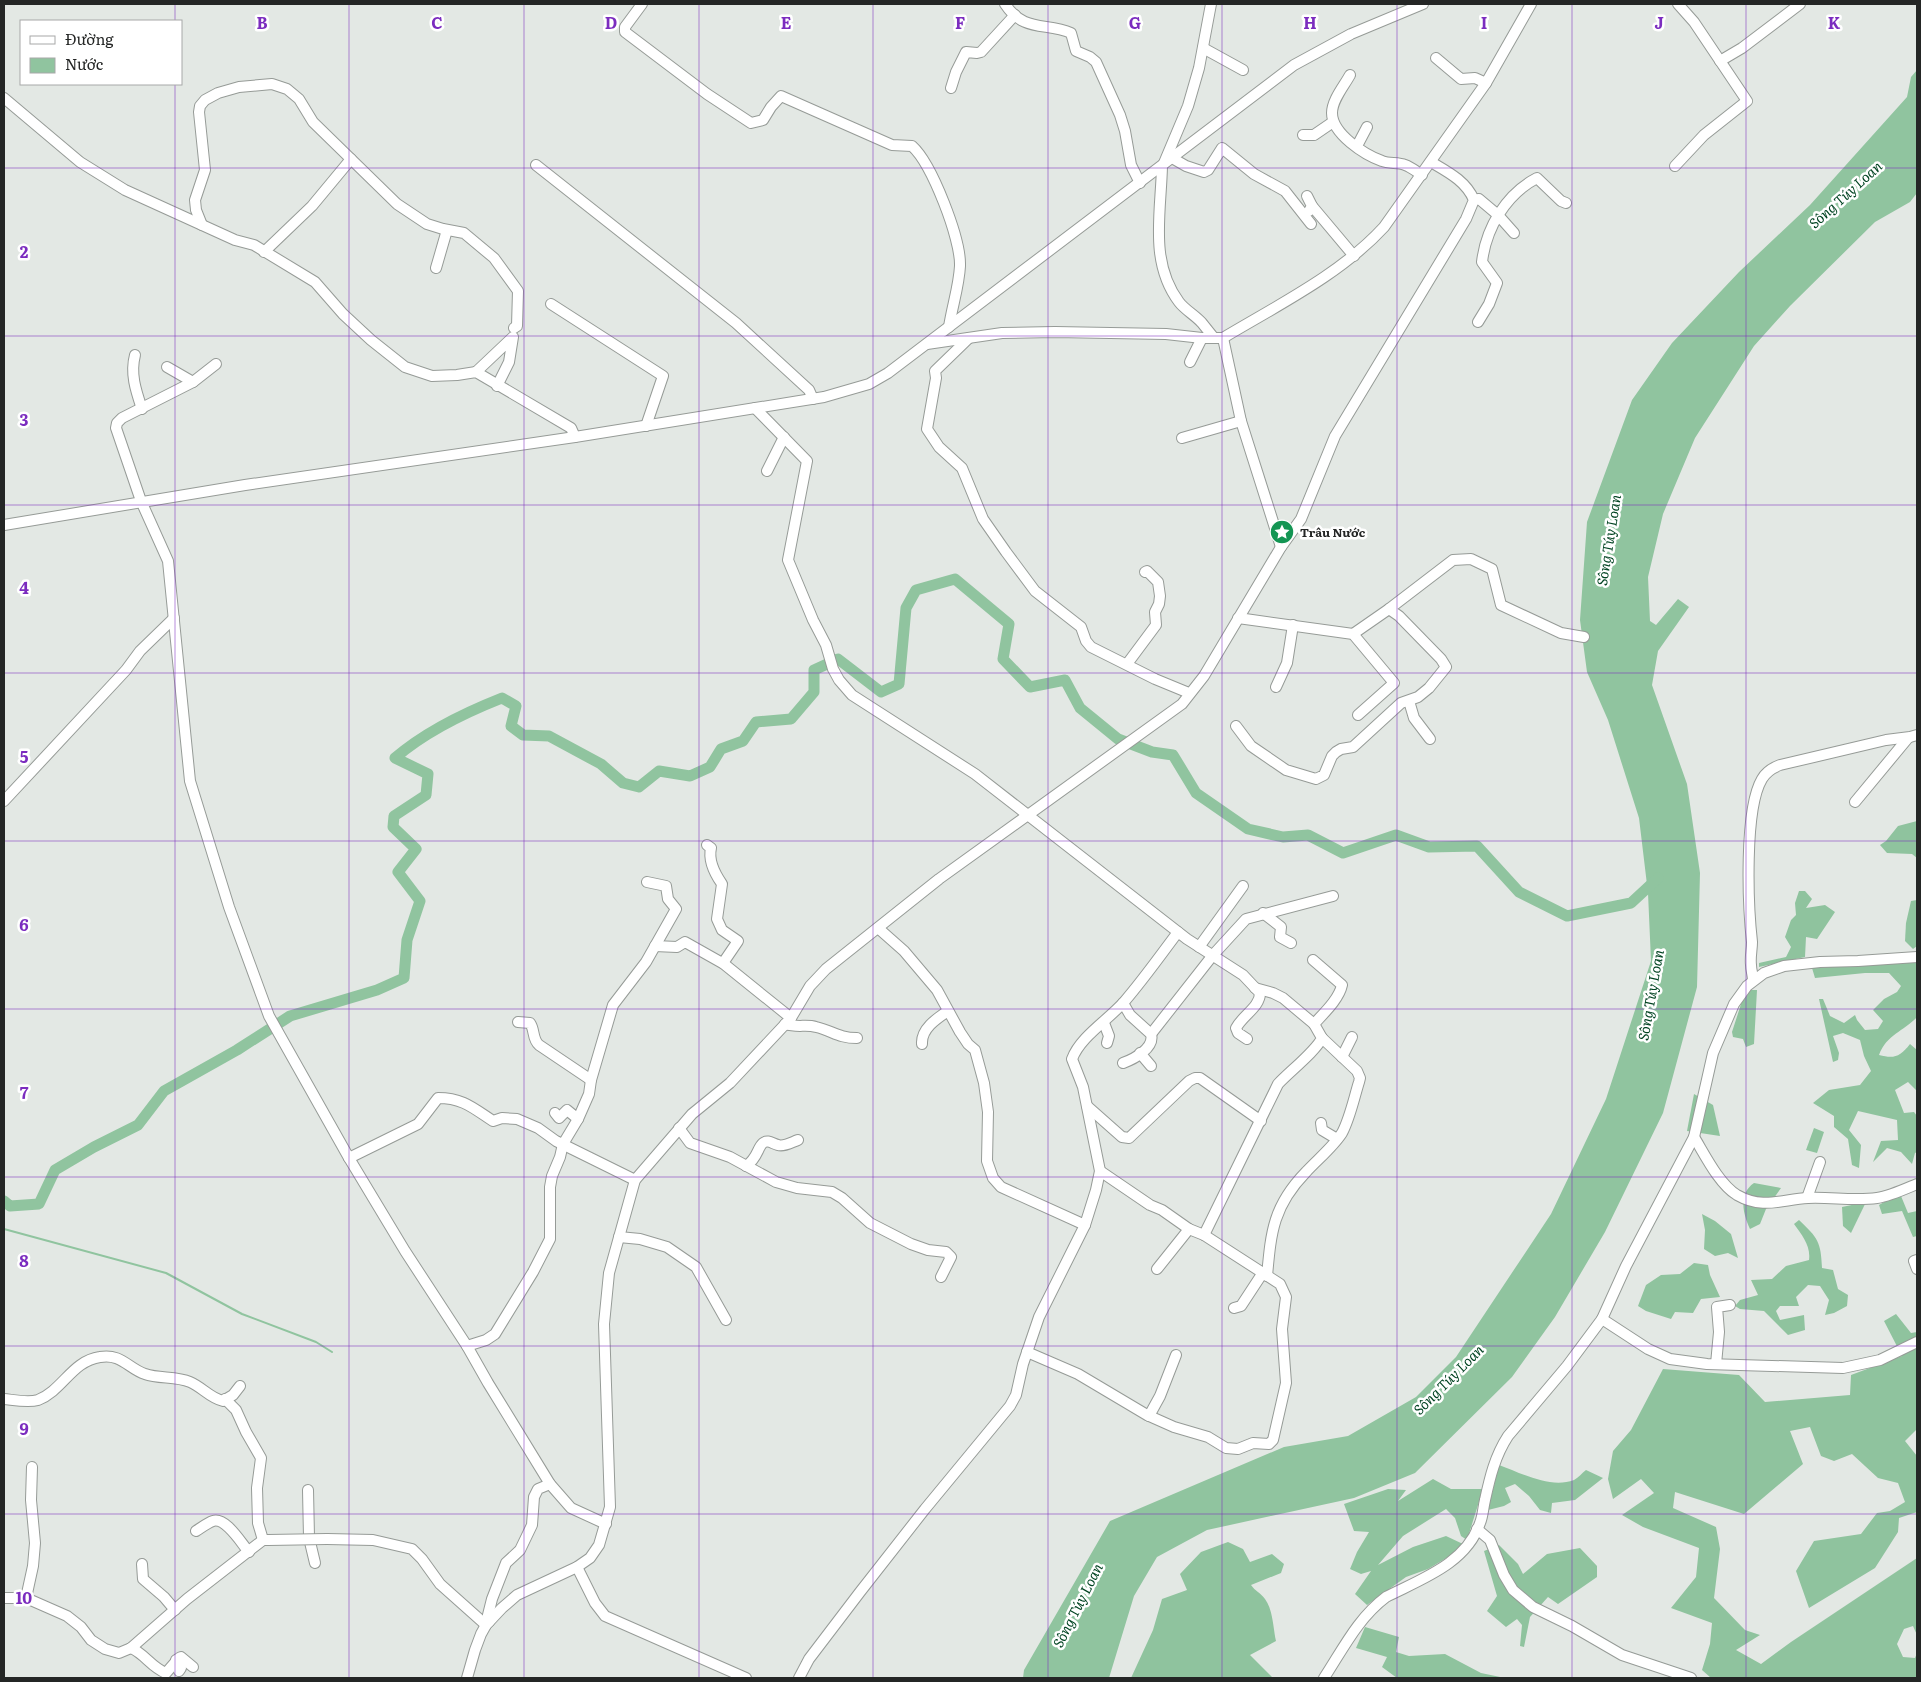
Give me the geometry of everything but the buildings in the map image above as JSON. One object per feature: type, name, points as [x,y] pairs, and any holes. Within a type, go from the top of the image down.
[{"type":"street","points":[[642,4],[625,27],[625,32],[706,94],[751,123],[763,120],[781,96],[892,145],[912,146],[918,152],[930,172],[957,238],[960,264],[949,327]]},
{"type":"street","points":[[1005,4],[1016,15],[1030,24],[1071,32],[1076,52],[1090,57],[1096,62],[1120,115],[1131,165],[1140,183]]},
{"type":"street","points":[[1211,4],[1199,68],[1188,106],[1162,166],[1158,246],[1162,269],[1172,292],[1180,304],[1218,338],[1241,422],[1281,547]]},
{"type":"street","points":[[4,525],[141,501],[575,437],[813,399],[869,384],[888,373],[1294,65],[1403,7],[1423,4]]},
{"type":"street","points":[[926,344],[1002,333],[1166,334],[1218,338],[1345,263],[1370,242],[1384,227],[1422,175],[1486,83],[1531,4]]},
{"type":"street","points":[[1675,166],[1704,135],[1746,103],[1746,100],[1694,22],[1678,4]]},
{"type":"street","points":[[1720,61],[1742,48],[1800,4]]},
{"type":"street","points":[[952,88],[956,72],[966,52],[969,51],[977,54],[981,52],[1016,15]]},
{"type":"street","points":[[1203,48],[1243,70]]},
{"type":"street","points":[[1436,58],[1461,80],[1475,78],[1486,83]]},
{"type":"street","points":[[1350,75],[1336,99],[1332,112],[1333,122],[1342,135],[1384,162],[1405,165],[1422,175]]},
{"type":"street","points":[[4,98],[80,162],[125,190],[202,225],[236,240],[254,245],[315,282],[343,314],[371,340],[405,367],[432,376],[476,372],[517,326],[518,291],[494,258],[482,246],[464,233],[427,224],[410,214],[313,122],[298,99],[287,89],[272,84],[239,87],[218,93],[205,100],[200,106],[204,170],[195,200],[196,210],[202,225]]},
{"type":"street","points":[[1303,135],[1314,135],[1333,122]]},
{"type":"street","points":[[1357,146],[1367,127]]},
{"type":"street","points":[[1172,158],[1186,166],[1204,172],[1208,170],[1222,148],[1254,174],[1285,192],[1309,220],[1312,206]]},
{"type":"street","points":[[264,252],[312,206],[351,159]]},
{"type":"street","points":[[467,1678],[475,1650],[488,1623],[502,1608],[517,1595],[577,1568],[590,1558],[599,1545],[610,1507],[604,1375],[604,1324],[609,1273],[635,1180],[692,1114],[730,1083],[788,1021],[810,986],[826,969],[939,879],[1182,704],[1204,676],[1281,547],[1301,519],[1335,436],[1466,219],[1474,200],[1470,191],[1456,177],[1431,162]]},
{"type":"street","points":[[536,165],[736,323],[809,390],[813,399]]},
{"type":"street","points":[[1478,322],[1489,304],[1497,283],[1482,262],[1492,226],[1498,215],[1519,191],[1537,178],[1566,204]]},
{"type":"street","points":[[1307,196],[1312,206],[1354,256]]},
{"type":"street","points":[[1474,200],[1479,199],[1498,215],[1514,233]]},
{"type":"street","points":[[436,268],[447,230]]},
{"type":"street","points":[[551,304],[663,376],[646,426]]},
{"type":"street","points":[[503,328],[513,332]]},
{"type":"street","points":[[497,386],[509,362],[513,332]]},
{"type":"street","points":[[969,338],[934,371],[936,378],[927,429],[939,447],[962,468],[983,519],[1035,591],[1081,628],[1086,641],[1091,647],[1155,680],[1189,694]]},
{"type":"street","points":[[1190,362],[1202,338]]},
{"type":"street","points":[[135,355],[133,375],[142,409]]},
{"type":"street","points":[[216,364],[192,382],[122,418],[117,423],[116,428],[141,501],[168,561],[190,781],[229,907],[269,1016],[349,1158],[405,1251],[467,1346],[550,1484],[571,1508],[606,1524]]},
{"type":"street","points":[[167,366],[192,382]]},
{"type":"street","points":[[476,372],[571,428],[575,437]]},
{"type":"street","points":[[755,408],[807,461],[788,560],[813,620],[826,645],[832,669],[839,680],[852,695],[952,758],[1178,932],[1243,975],[1260,993],[1260,1000],[1243,1017],[1236,1028],[1238,1033],[1247,1039]]},
{"type":"street","points":[[1182,438],[1241,422]]},
{"type":"street","points":[[767,471],[784,438]]},
{"type":"street","points":[[1353,634],[1453,560],[1471,559],[1492,569],[1501,605],[1561,633],[1584,637]]},
{"type":"street","points":[[1127,664],[1156,625],[1155,612],[1160,596],[1158,582],[1146,572]]},
{"type":"street","points":[[1236,726],[1250,746],[1286,770],[1319,778],[1324,775],[1332,756],[1336,752],[1341,748],[1353,747],[1401,703],[1418,697],[1429,688],[1446,667],[1441,658],[1400,616],[1389,609]]},
{"type":"street","points":[[4,801],[126,670],[140,651],[174,618]]},
{"type":"street","points":[[1238,618],[1353,634],[1394,683],[1358,715]]},
{"type":"street","points":[[1276,687],[1287,664],[1293,625]]},
{"type":"street","points":[[1409,701],[1414,718],[1430,739]]},
{"type":"street","points":[[1855,802],[1913,736]]},
{"type":"street","points":[[1754,980],[1751,966],[1752,952],[1749,923],[1750,842],[1752,816],[1762,780],[1767,772],[1780,765],[1886,740],[1913,736]]},
{"type":"street","points":[[706,845],[711,848],[711,862],[722,884],[717,919],[722,930],[738,941],[723,963]]},
{"type":"street","points":[[467,1346],[486,1340],[495,1334],[533,1272],[550,1239],[550,1186],[563,1144],[578,1119],[589,1094],[591,1080],[613,1005],[646,962],[676,909],[668,899],[666,886],[647,882]]},
{"type":"street","points":[[1199,947],[1243,886]]},
{"type":"street","points":[[1122,1063],[1140,1053],[1152,1042],[1152,1034],[1213,956],[1246,919],[1263,913],[1334,896]]},
{"type":"street","points":[[1263,913],[1280,927],[1280,937],[1291,943]]},
{"type":"street","points":[[878,928],[904,951],[937,990],[968,1044],[975,1050],[984,1083],[988,1112],[987,1161],[993,1178],[1001,1187],[1085,1226]]},
{"type":"street","points":[[799,1678],[809,1659],[849,1606],[925,1509],[1010,1406],[1016,1395],[1027,1352],[1039,1318],[1085,1226],[1100,1170],[1083,1086],[1072,1059],[1074,1053],[1087,1037],[1123,1003],[1178,932]]},
{"type":"street","points":[[655,946],[677,947],[685,942],[723,963],[796,1027],[814,1026],[842,1038],[858,1038]]},
{"type":"street","points":[[1324,1678],[1356,1628],[1377,1604],[1386,1597],[1450,1564],[1459,1556],[1477,1529],[1494,1462],[1502,1444],[1520,1420],[1567,1366],[1602,1319],[1626,1266],[1694,1137],[1713,1053],[1734,1004],[1747,986],[1764,973],[1784,966],[1820,962],[1917,957]]},
{"type":"street","points":[[1313,960],[1342,985],[1333,1002],[1314,1024]]},
{"type":"street","points":[[1234,1308],[1241,1306],[1265,1275],[1276,1216],[1295,1183],[1337,1139],[1344,1128],[1360,1078],[1357,1071],[1322,1038],[1314,1024],[1278,995],[1255,988]]},
{"type":"street","points":[[1123,1003],[1130,1015],[1152,1034]]},
{"type":"street","points":[[922,1044],[922,1038],[928,1027],[948,1011]]},
{"type":"street","points":[[518,1022],[530,1023],[534,1039],[538,1045],[591,1080]]},
{"type":"street","points":[[1104,1023],[1109,1036],[1107,1042]]},
{"type":"street","points":[[1342,1058],[1352,1037]]},
{"type":"street","points":[[1204,1235],[1278,1084],[1290,1070],[1318,1045],[1322,1038]]},
{"type":"street","points":[[1140,1053],[1151,1066]]},
{"type":"street","points":[[1087,1106],[1122,1137],[1129,1138],[1189,1081],[1200,1078],[1260,1121]]},
{"type":"street","points":[[349,1158],[418,1124],[438,1098],[461,1101],[493,1120],[502,1118],[517,1119],[538,1128],[563,1144],[635,1180]]},
{"type":"street","points":[[555,1113],[559,1118],[567,1110],[578,1119]]},
{"type":"street","points":[[1321,1123],[1322,1130],[1337,1139]]},
{"type":"street","points":[[679,1128],[690,1142],[730,1157],[776,1182],[797,1188],[832,1192],[842,1198],[870,1224],[928,1250],[946,1252],[951,1257],[942,1277]]},
{"type":"street","points":[[1694,1137],[1709,1164],[1731,1190],[1738,1195],[1753,1200],[1772,1203],[1807,1198],[1878,1198],[1917,1184]]},
{"type":"street","points":[[746,1166],[754,1160],[761,1144],[764,1142],[769,1141],[781,1146],[798,1140]]},
{"type":"street","points":[[1807,1198],[1820,1162]]},
{"type":"street","points":[[1027,1352],[1078,1374],[1149,1416],[1174,1427],[1208,1437],[1232,1450],[1253,1443],[1271,1443],[1274,1436],[1286,1383],[1282,1329],[1286,1297],[1280,1284],[1204,1235],[1189,1229],[1162,1210],[1150,1205],[1100,1170]]},
{"type":"street","points":[[1156,1270],[1189,1229]]},
{"type":"street","points":[[619,1236],[640,1239],[667,1247],[696,1267],[726,1320]]},
{"type":"street","points":[[1917,1260],[1914,1261],[1917,1269]]},
{"type":"street","points":[[1716,1364],[1719,1332],[1717,1307],[1730,1305]]},
{"type":"street","points":[[1602,1319],[1648,1349],[1670,1359],[1686,1362],[1843,1368],[1880,1360],[1917,1342]]},
{"type":"street","points":[[1149,1416],[1160,1396],[1176,1355]]},
{"type":"street","points":[[4,1399],[37,1400],[61,1385],[66,1377],[81,1364],[99,1357],[111,1357],[128,1363],[144,1374],[190,1382],[215,1399],[223,1401],[233,1395],[240,1386]]},
{"type":"street","points":[[226,1400],[236,1410],[260,1458],[257,1488],[258,1523],[266,1540]]},
{"type":"street","points":[[26,1598],[33,1566],[35,1542],[31,1500],[32,1468]]},
{"type":"street","points":[[488,1623],[492,1599],[506,1563],[520,1550],[532,1525],[534,1496],[538,1489],[550,1484]]},
{"type":"street","points":[[308,1490],[309,1539],[315,1563]]},
{"type":"street","points":[[196,1531],[214,1521],[221,1520],[228,1525],[248,1552]]},
{"type":"street","points":[[1477,1529],[1490,1540],[1504,1575],[1513,1590],[1533,1607],[1572,1626],[1622,1655],[1691,1678]]},
{"type":"street","points":[[4,1598],[26,1598],[67,1616],[81,1627],[91,1640],[119,1653],[131,1648],[175,1610],[266,1540],[373,1540],[412,1549],[422,1558],[440,1584],[488,1623]]},
{"type":"street","points":[[142,1564],[144,1579],[175,1610]]},
{"type":"street","points":[[577,1568],[595,1603],[605,1616],[746,1678]]},
{"type":"street","points":[[131,1648],[136,1650],[154,1667],[166,1673],[176,1660],[181,1657],[193,1667]]},
{"type":"street","points":[[176,1660],[181,1668],[179,1671]]},
{"type":"street","points":[[154,1667],[154,1678]]},
{"type":"shaded area","points":[[1917,821],[1917,858],[1912,854],[1887,853],[1880,845],[1886,841],[1898,826]]},
{"type":"shaded area","points":[[1799,891],[1805,891],[1812,899],[1806,908],[1825,905],[1835,912],[1817,939],[1806,937],[1805,957],[1759,967],[1759,963],[1786,957],[1791,947],[1785,937],[1791,920],[1796,915],[1795,903]]},
{"type":"shaded area","points":[[1917,900],[1917,946],[1913,949],[1905,941],[1906,923],[1911,901]]},
{"type":"shaded area","points":[[1917,962],[1917,1017],[1886,1042],[1879,1055],[1896,1056],[1903,1052],[1910,1044],[1917,1050],[1917,1091],[1908,1082],[1895,1090],[1904,1113],[1914,1112],[1917,1116],[1917,1152],[1912,1164],[1901,1152],[1887,1148],[1873,1162],[1881,1141],[1898,1140],[1897,1120],[1858,1111],[1849,1130],[1861,1145],[1859,1168],[1852,1165],[1848,1139],[1834,1127],[1834,1116],[1813,1103],[1829,1090],[1860,1085],[1871,1071],[1864,1056],[1860,1040],[1843,1033],[1833,1036],[1839,1053],[1838,1060],[1833,1062],[1819,999],[1823,999],[1830,1016],[1844,1023],[1855,1015],[1865,1030],[1878,1029],[1883,1021],[1873,1010],[1884,999],[1897,992],[1901,986],[1889,973],[1865,973],[1815,978],[1812,968]]},
{"type":"shaded area","points":[[1749,990],[1757,990],[1754,1044],[1746,1047],[1743,1039],[1733,1037],[1732,1032],[1742,1001]]},
{"type":"shaded area","points":[[1694,1094],[1713,1105],[1720,1136],[1687,1131]]},
{"type":"shaded area","points":[[1814,1128],[1824,1132],[1817,1153],[1806,1150]]},
{"type":"shaded area","points":[[1754,1183],[1781,1188],[1766,1209],[1760,1224],[1750,1229],[1745,1217],[1743,1204],[1746,1193]]},
{"type":"shaded area","points":[[1901,1196],[1908,1213],[1917,1211],[1917,1236],[1913,1237],[1902,1211],[1882,1214],[1879,1205],[1891,1198]]},
{"type":"shaded area","points":[[1866,1202],[1851,1233],[1843,1226],[1842,1207]]},
{"type":"shaded area","points":[[1702,1214],[1715,1221],[1731,1234],[1738,1258],[1728,1253],[1715,1256],[1704,1249],[1705,1230]]},
{"type":"shaded area","points":[[1799,1220],[1817,1241],[1821,1252],[1822,1268],[1833,1270],[1838,1289],[1848,1295],[1847,1306],[1834,1313],[1825,1315],[1829,1300],[1820,1286],[1808,1285],[1796,1297],[1799,1306],[1780,1306],[1776,1311],[1780,1320],[1804,1315],[1805,1330],[1788,1335],[1764,1311],[1740,1309],[1735,1306],[1740,1300],[1758,1295],[1751,1280],[1772,1279],[1786,1266],[1809,1260],[1807,1245],[1794,1224]]},
{"type":"shaded area","points":[[1694,1263],[1708,1265],[1710,1275],[1720,1297],[1701,1299],[1693,1313],[1675,1312],[1671,1319],[1646,1311],[1638,1306],[1646,1285],[1661,1275],[1680,1274]]},
{"type":"shaded area","points":[[1896,1314],[1911,1333],[1917,1332],[1917,1429],[1905,1441],[1917,1456],[1917,1512],[1899,1518],[1898,1532],[1875,1568],[1809,1608],[1796,1571],[1814,1541],[1861,1534],[1877,1513],[1890,1511],[1905,1502],[1898,1483],[1878,1478],[1852,1454],[1834,1461],[1821,1456],[1810,1427],[1790,1431],[1803,1464],[1744,1514],[1675,1492],[1673,1508],[1716,1527],[1720,1549],[1714,1598],[1745,1630],[1760,1635],[1736,1650],[1761,1664],[1917,1558],[1917,1635],[1913,1626],[1904,1629],[1897,1644],[1903,1657],[1915,1658],[1917,1653],[1917,1678],[1711,1678],[1702,1670],[1710,1644],[1712,1623],[1671,1608],[1696,1577],[1699,1548],[1643,1527],[1622,1515],[1654,1493],[1641,1479],[1613,1499],[1608,1479],[1613,1451],[1631,1430],[1663,1369],[1739,1375],[1765,1402],[1850,1395],[1851,1375],[1902,1356],[1884,1321]]},
{"type":"shaded area","points":[[1499,1465],[1526,1476],[1555,1483],[1574,1480],[1586,1470],[1603,1478],[1575,1500],[1552,1503],[1551,1513],[1540,1510],[1529,1496],[1515,1484],[1505,1488],[1511,1502],[1488,1510]]},
{"type":"shaded area","points":[[1433,1479],[1451,1489],[1483,1489],[1467,1540],[1461,1536],[1455,1518],[1446,1509],[1403,1536],[1378,1565],[1413,1547],[1446,1536],[1463,1544],[1453,1554],[1428,1569],[1406,1577],[1367,1605],[1355,1594],[1371,1571],[1361,1574],[1350,1569],[1357,1552],[1369,1532],[1354,1531],[1344,1504],[1388,1489],[1406,1490],[1398,1501]]},
{"type":"shaded area","points":[[1228,1542],[1243,1549],[1250,1562],[1272,1554],[1284,1564],[1281,1573],[1251,1585],[1268,1603],[1276,1641],[1250,1655],[1273,1678],[1131,1678],[1153,1630],[1162,1599],[1187,1590],[1180,1574],[1201,1552]]},
{"type":"shaded area","points":[[1499,1545],[1518,1564],[1523,1574],[1547,1554],[1580,1548],[1597,1566],[1597,1577],[1558,1604],[1548,1597],[1530,1617],[1524,1647],[1520,1646],[1522,1625],[1517,1619],[1506,1627],[1487,1611],[1497,1596],[1484,1551]]},
{"type":"shaded area","points":[[1365,1627],[1399,1637],[1396,1652],[1409,1656],[1445,1654],[1481,1673],[1505,1678],[1397,1678],[1382,1667],[1387,1657],[1356,1648]]},
{"type":"water","name":"Sông Túy Loan","points":[[1917,70],[1917,193],[1910,202],[1875,222],[1790,306],[1754,346],[1695,438],[1663,514],[1648,577],[1650,621],[1656,625],[1678,599],[1689,607],[1658,651],[1652,685],[1687,784],[1700,873],[1697,987],[1663,1113],[1605,1232],[1555,1317],[1512,1377],[1415,1473],[1354,1498],[1207,1530],[1157,1557],[1134,1596],[1109,1678],[1023,1678],[1024,1670],[1110,1521],[1284,1447],[1348,1436],[1416,1397],[1456,1357],[1551,1214],[1606,1099],[1651,961],[1648,893],[1639,818],[1608,720],[1587,672],[1580,620],[1587,522],[1632,400],[1672,343],[1739,272],[1810,205],[1907,97],[1911,77]]},
{"type":"waterway","points":[[4,1201],[10,1206],[39,1204],[55,1170],[94,1147],[138,1125],[164,1091],[237,1050],[290,1016],[377,990],[404,978],[407,940],[420,901],[398,872],[416,849],[393,827],[394,816],[426,795],[428,774],[395,758],[419,739],[460,716],[502,698],[516,706],[511,726],[523,735],[549,736],[601,764],[623,783],[639,787],[659,771],[690,776],[710,767],[721,749],[743,741],[756,722],[791,719],[814,692],[814,670],[838,659],[881,692],[899,684],[906,608],[916,590],[955,579],[1009,624],[1003,659],[1030,687],[1065,680],[1080,708],[1118,739],[1152,752],[1173,755],[1196,793],[1248,829],[1283,837],[1308,835],[1343,853],[1396,835],[1429,847],[1477,846],[1519,892],[1567,916],[1631,903],[1658,878]]},
{"type":"waterway","points":[[4,1229],[166,1273],[242,1314],[316,1342],[332,1352]]},
{"type":"place","name":"Trâu Nước","points":[[1282,532]]}]
